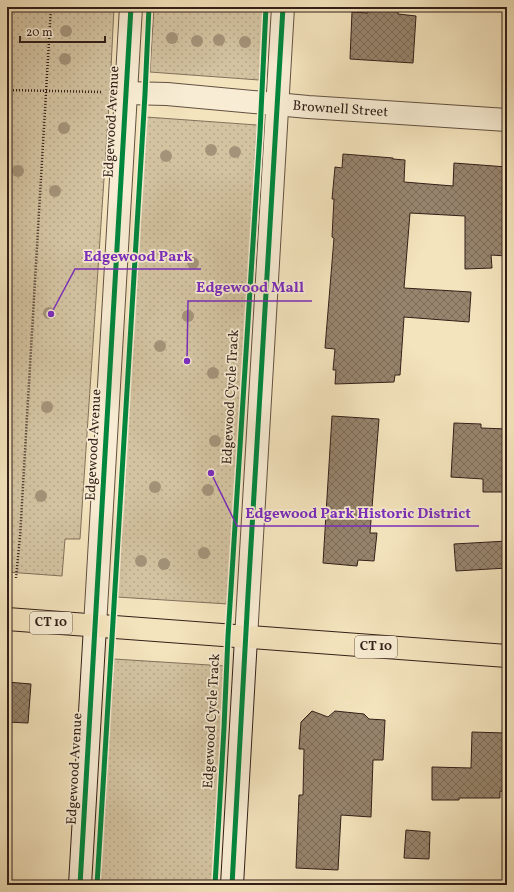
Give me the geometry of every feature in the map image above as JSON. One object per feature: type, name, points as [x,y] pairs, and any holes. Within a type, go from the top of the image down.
[{"type":"main road","name":"CT 10","points":[[7,619],[246,638],[507,656]]},
{"type":"street","name":"Edgewood Avenue","points":[[80,885],[131,7]]},
{"type":"street","points":[[232,885],[283,7]]},
{"type":"street","name":"Brownell Street","points":[[125,93],[167,94],[278,104],[507,120]]},
{"type":"path","points":[[16,578],[20,537],[51,7]]},
{"type":"path","points":[[7,90],[125,93]]},
{"type":"shaded area","points":[[7,7],[114,7],[110,89],[80,539],[65,539],[62,576],[7,572]]},
{"type":"shaded area","points":[[154,7],[264,7],[259,80],[150,72]]},
{"type":"shaded area","points":[[146,117],[257,125],[228,604],[117,597]]},
{"type":"shaded area","points":[[114,659],[225,666],[212,885],[100,885]]},
{"type":"building","points":[[368,9],[398,11],[398,14],[416,16],[413,63],[350,59],[352,12],[368,13]]},
{"type":"building","points":[[343,154],[405,160],[404,182],[453,186],[454,163],[507,167],[507,256],[491,255],[492,268],[465,269],[465,216],[410,213],[404,288],[471,292],[469,322],[404,317],[400,375],[395,375],[394,382],[335,384],[336,370],[333,370],[335,349],[325,348],[334,238],[332,237],[334,199],[332,199],[335,167],[342,168]]},
{"type":"building","points":[[332,416],[379,419],[370,533],[377,533],[374,561],[358,560],[357,566],[323,563]]},
{"type":"building","points":[[454,423],[481,424],[481,428],[507,429],[507,492],[483,492],[483,479],[451,477]]},
{"type":"building","points":[[507,541],[507,568],[456,571],[454,544]]},
{"type":"building","points":[[7,682],[31,684],[28,723],[7,722]]},
{"type":"building","points":[[312,711],[328,717],[335,711],[364,714],[369,719],[385,720],[383,760],[373,760],[371,817],[341,815],[338,870],[296,868],[299,795],[303,795],[304,749],[299,749],[301,722]]},
{"type":"building","points":[[472,732],[505,733],[505,748],[507,748],[507,792],[500,791],[500,798],[459,798],[459,800],[432,800],[432,767],[471,768]]},
{"type":"building","points":[[406,830],[430,832],[429,859],[404,858]]},
{"type":"cycle path","points":[[80,885],[131,7]]},
{"type":"cycle path","points":[[97,885],[149,7]]},
{"type":"cycle path","name":"Edgewood Cycle Track","points":[[215,885],[228,636],[260,133],[266,7]]},
{"type":"cycle path","points":[[232,885],[283,7]]},
{"type":"place","name":"Edgewood Park","points":[[51,314]]},
{"type":"place","name":"Edgewood Mall","points":[[187,361]]},
{"type":"place","name":"Edgewood Park Historic District","points":[[211,473]]}]
